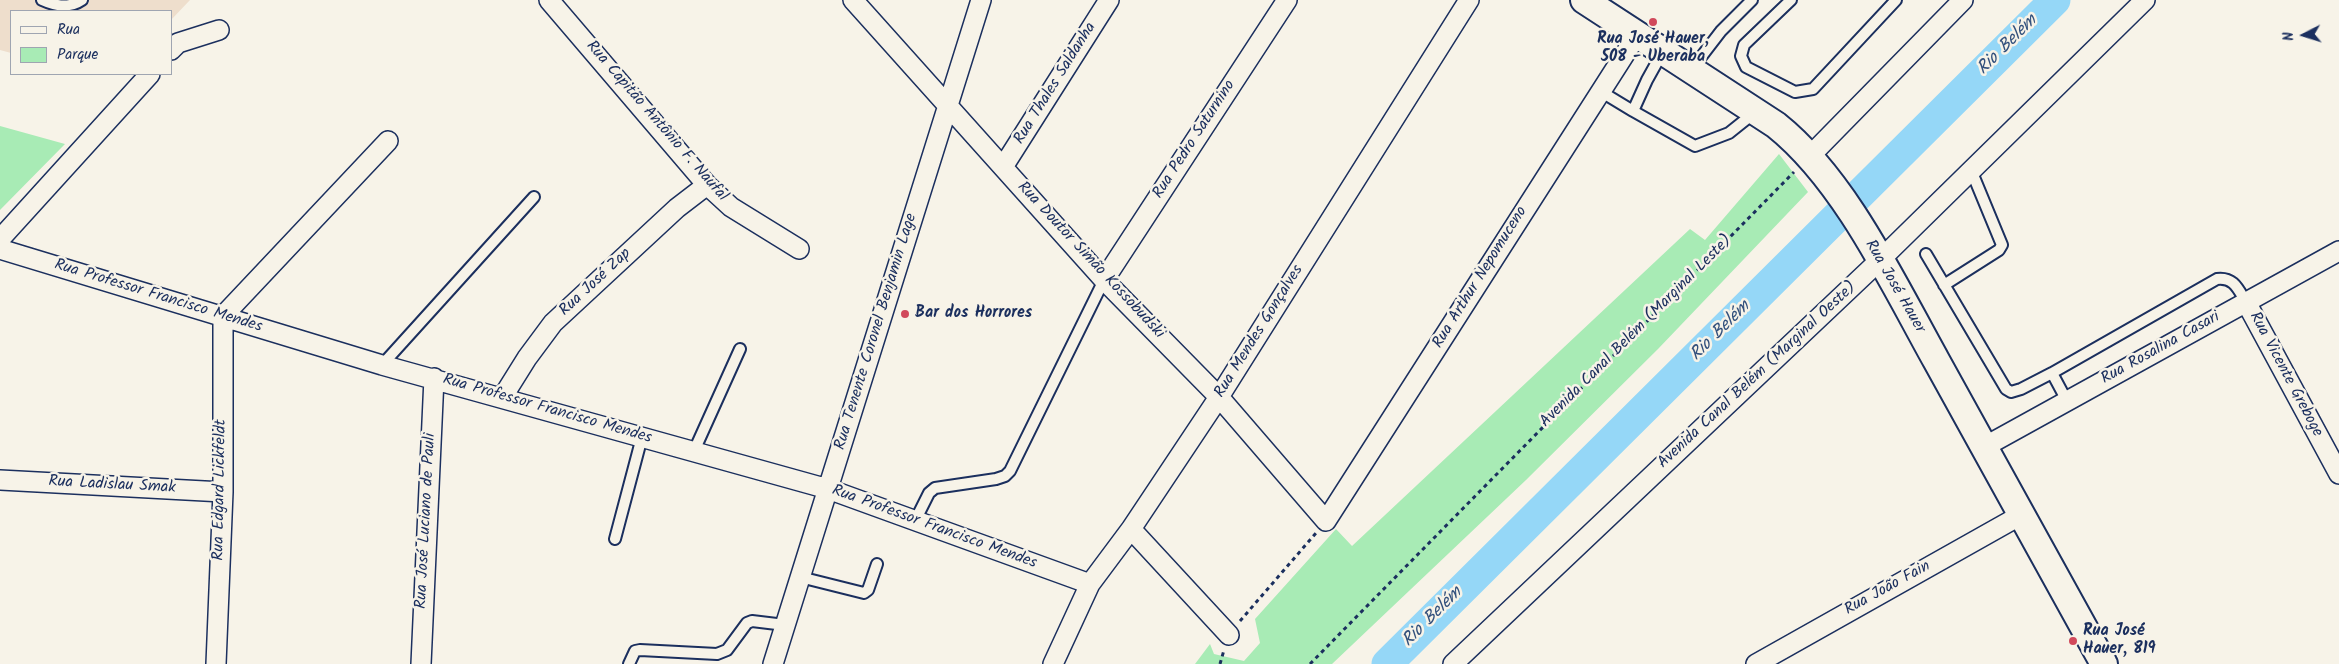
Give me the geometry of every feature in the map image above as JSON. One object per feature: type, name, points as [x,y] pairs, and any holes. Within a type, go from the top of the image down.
[{"type":"main road","name":"Rua José Hauer","points":[[1584,0],[1690,71],[1776,125],[1815,162],[1876,253],[2104,664]]},
{"type":"street","name":"Rua Capitão Antônio F. Naufal","points":[[549,0],[707,184],[731,207],[799,248]]},
{"type":"street","name":"Rua Doutor Simão Kossobudski","points":[[853,0],[1104,280],[1219,397],[1326,521]]},
{"type":"street","name":"Rua Tenente Coronel Benjamin Lage","points":[[773,664],[981,0]]},
{"type":"street","name":"Rua Thales Saldanha","points":[[1003,167],[1109,0]]},
{"type":"street","name":"Rua Pedro Saturnino","points":[[1104,280],[1286,0]]},
{"type":"street","name":"Rua Mendes Gonçalves","points":[[1053,664],[1090,584],[1131,530],[1219,397],[1470,0]]},
{"type":"street","name":"Avenida Canal Belém (Marginal Oeste)","points":[[1453,664],[1876,253],[1971,170],[2145,0]]},
{"type":"street","points":[[1815,162],[1955,2]]},
{"type":"street","points":[[172,49],[178,43],[219,30]]},
{"type":"street","name":"Rua Arthur Nepomuceno","points":[[1326,521],[1637,35]]},
{"type":"street","points":[[0,239],[149,75]]},
{"type":"street","points":[[224,316],[388,141]]},
{"type":"street","name":"Rua José Zap","points":[[502,398],[527,358],[553,323],[677,208],[707,184]]},
{"type":"street","name":"Rua Professor Francisco Mendes","points":[[0,249],[224,316],[382,366],[434,378],[828,489],[1090,584]]},
{"type":"street","name":"Rua Rosalina Casari","points":[[1984,447],[2339,251]]},
{"type":"street","name":"Rua Vicente Greboge","points":[[2246,302],[2339,474]]},
{"type":"street","name":"Rua Edgard Lickfeldt","points":[[216,664],[223,492],[224,316]]},
{"type":"street","name":"Rua José Luciano de Pauli","points":[[421,664],[434,378]]},
{"type":"street","name":"Rua Ladislau Smak","points":[[0,480],[223,492]]},
{"type":"street","name":"Rua João Fain","points":[[1756,664],[2021,515]]},
{"type":"street","points":[[1131,530],[1229,635]]},
{"type":"lane","points":[[42,0],[55,6],[75,5],[82,0]]},
{"type":"lane","points":[[1690,71],[1721,32],[1752,0]]},
{"type":"lane","points":[[1791,0],[1744,45],[1741,56],[1746,67],[1795,92],[1813,88],[1896,0]]},
{"type":"lane","points":[[1633,111],[1662,52]]},
{"type":"lane","points":[[1600,91],[1695,146],[1729,133],[1755,112]]},
{"type":"lane","points":[[1944,285],[1999,250],[2002,245],[1971,170]]},
{"type":"lane","points":[[382,366],[534,197]]},
{"type":"lane","points":[[1926,254],[2006,389],[2011,392],[2052,374],[2217,278],[2227,278],[2234,282],[2246,302]]},
{"type":"lane","points":[[915,521],[929,494],[935,488],[996,479],[1010,472],[1104,280]]},
{"type":"lane","points":[[694,451],[740,350]]},
{"type":"lane","points":[[2052,374],[2067,401]]},
{"type":"lane","points":[[616,539],[642,437]]},
{"type":"lane","points":[[800,577],[864,593],[868,590],[877,564]]},
{"type":"lane","points":[[629,664],[635,651],[640,650],[717,654],[727,650],[746,623],[752,621],[786,625]]},
{"type":"path","name":"Avenida Canal Belém (Marginal Leste)","points":[[1310,664],[1815,162]]},
{"type":"path","points":[[1220,664],[1229,635],[1326,521]]},
{"type":"shaded area","points":[[0,0],[190,0],[172,19],[172,10],[10,10],[10,53],[0,50]]},
{"type":"green space","points":[[0,126],[65,144],[0,210]]},
{"type":"green space","points":[[1779,154],[1808,192],[1658,349],[1526,480],[1332,664],[1195,664],[1210,644],[1214,654],[1244,661],[1260,643],[1255,619],[1336,529],[1352,546],[1690,229],[1705,240]]},
{"type":"waterway","name":"Rio Belém","points":[[1387,664],[2055,0]]},
{"type":"place","name":"Rua José Hauer, 508 - Uberaba","points":[[1653,22]]},
{"type":"place","name":"Bar dos Horrores","points":[[905,314]]},
{"type":"place","name":"Rua José Hauer, 819","points":[[2073,641]]}]
